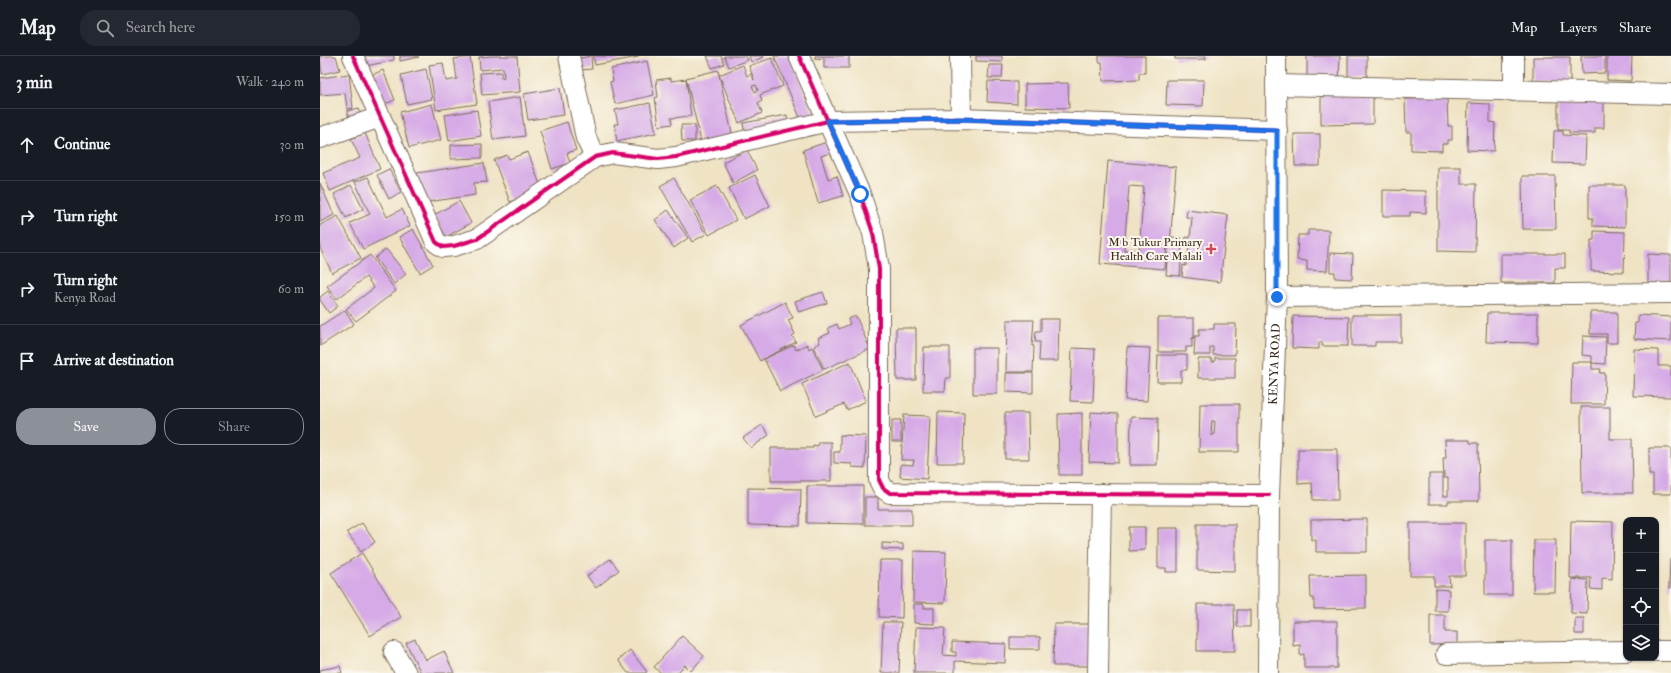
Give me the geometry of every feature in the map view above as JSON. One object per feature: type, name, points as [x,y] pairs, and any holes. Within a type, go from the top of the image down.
[{"type":"street","points":[[354,56],[436,242],[443,247],[454,246],[477,238],[595,157],[613,153],[658,159],[676,157],[828,121],[961,119],[1277,130]]},
{"type":"street","points":[[569,56],[586,138],[595,157]]},
{"type":"street","points":[[799,56],[862,200],[873,233],[879,269],[879,480],[883,488],[890,493],[1269,495]]},
{"type":"street","points":[[960,56],[961,119]]},
{"type":"street","name":"KENYA ROAD","points":[[1268,673],[1269,495],[1277,297],[1276,56]]},
{"type":"street","points":[[1514,56],[1514,91]]},
{"type":"street","points":[[1276,85],[1671,94]]},
{"type":"street","points":[[320,138],[380,117]]},
{"type":"street","points":[[1277,297],[1671,293]]},
{"type":"street","points":[[1098,673],[1101,494]]},
{"type":"street","points":[[1659,651],[1671,651]]},
{"type":"street","points":[[394,652],[406,673]]},
{"type":"street","points":[[1446,654],[1623,652]]},
{"type":"building","points":[[320,56],[336,56],[340,70],[322,74]]},
{"type":"building","points":[[364,56],[394,56],[394,60],[366,66]]},
{"type":"building","points":[[400,56],[418,56],[419,57],[400,61]]},
{"type":"building","points":[[517,56],[520,92],[482,95],[480,73],[501,72],[501,78],[504,77],[503,68],[480,70],[479,57]]},
{"type":"building","points":[[591,56],[592,69],[581,70],[580,58]]},
{"type":"building","points":[[593,56],[638,56],[638,57],[595,65]]},
{"type":"building","points":[[707,56],[721,56],[724,64],[712,68]]},
{"type":"building","points":[[724,56],[746,56],[748,60],[729,67]]},
{"type":"building","points":[[749,56],[763,56],[764,57],[751,62]]},
{"type":"building","points":[[774,56],[789,56],[814,115],[801,120]]},
{"type":"building","points":[[815,56],[849,56],[849,68],[824,68],[824,58],[815,59]]},
{"type":"building","points":[[976,56],[1002,56],[1002,62],[976,61]]},
{"type":"building","points":[[1099,56],[1145,56],[1145,73],[1139,73],[1139,80],[1103,81],[1102,62],[1099,62]]},
{"type":"building","points":[[1175,56],[1206,56],[1206,59],[1175,59]]},
{"type":"building","points":[[1307,56],[1340,56],[1339,81],[1307,80]]},
{"type":"building","points":[[1348,56],[1367,56],[1367,77],[1348,77]]},
{"type":"building","points":[[1581,56],[1605,56],[1605,73],[1582,74]]},
{"type":"building","points":[[1607,56],[1632,56],[1631,81],[1607,80]]},
{"type":"building","points":[[470,57],[477,104],[436,110],[429,65],[443,63],[446,81],[457,79],[454,59]]},
{"type":"building","points":[[1533,57],[1570,57],[1570,82],[1533,82]]},
{"type":"building","points":[[772,58],[783,86],[760,95],[762,101],[758,103],[762,113],[739,123],[719,75],[743,65],[747,76],[752,74],[749,66]],"holes":[[[756,85],[758,90],[755,92],[752,86]]]},
{"type":"building","points":[[647,61],[654,95],[615,104],[610,82],[613,81],[611,69]]},
{"type":"building","points":[[989,65],[1003,65],[1002,78],[988,78]]},
{"type":"building","points":[[426,69],[432,99],[407,104],[401,75]]},
{"type":"building","points":[[383,70],[395,100],[382,105],[370,76]]},
{"type":"building","points":[[718,70],[733,138],[702,146],[686,78]]},
{"type":"building","points":[[349,74],[353,108],[347,109],[345,93],[320,95],[320,78]]},
{"type":"building","points":[[671,78],[671,81],[686,79],[691,116],[671,118],[672,124],[659,126],[655,98],[658,97],[656,80]]},
{"type":"building","points":[[1167,80],[1204,80],[1203,106],[1166,105]]},
{"type":"building","points":[[988,81],[1017,82],[1017,104],[987,102]]},
{"type":"building","points":[[1068,83],[1069,108],[1025,107],[1025,84]]},
{"type":"building","points":[[560,88],[564,115],[528,120],[524,94]]},
{"type":"building","points":[[1373,92],[1373,124],[1321,125],[1321,93]]},
{"type":"building","points":[[520,97],[525,136],[493,140],[488,102]]},
{"type":"building","points":[[1447,98],[1448,126],[1452,126],[1452,140],[1448,140],[1448,144],[1442,144],[1442,151],[1411,150],[1411,132],[1406,132],[1405,99]]},
{"type":"building","points":[[1558,98],[1604,98],[1604,128],[1595,128],[1595,133],[1569,133],[1569,130],[1558,130]]},
{"type":"building","points":[[650,103],[656,133],[617,141],[614,124],[618,124],[615,110]]},
{"type":"building","points":[[1468,103],[1490,104],[1490,122],[1495,123],[1494,151],[1467,150]]},
{"type":"building","points":[[432,104],[441,140],[409,148],[400,112]]},
{"type":"building","points":[[359,108],[362,120],[350,123],[347,111]]},
{"type":"building","points":[[477,110],[481,136],[449,141],[445,115]]},
{"type":"building","points":[[787,115],[789,128],[745,136],[743,123]]},
{"type":"building","points":[[567,122],[576,150],[567,153],[570,163],[552,169],[540,131]]},
{"type":"building","points":[[681,125],[695,125],[695,141],[682,141]]},
{"type":"building","points":[[1554,131],[1563,131],[1563,135],[1586,136],[1585,164],[1553,163]]},
{"type":"building","points":[[365,133],[380,169],[330,191],[323,173],[360,158],[351,139]]},
{"type":"building","points":[[1294,134],[1320,134],[1320,166],[1295,166]]},
{"type":"building","points":[[827,142],[830,153],[821,156],[828,179],[837,176],[843,196],[818,203],[803,150]]},
{"type":"building","points":[[482,144],[482,158],[451,159],[451,145]]},
{"type":"building","points":[[747,150],[757,170],[733,183],[723,162]]},
{"type":"building","points":[[528,152],[542,190],[510,202],[494,160],[507,155],[509,159]]},
{"type":"building","points":[[1108,161],[1176,167],[1170,245],[1167,245],[1165,269],[1100,264]],"holes":[[[1129,186],[1144,187],[1139,251],[1124,250]]]},
{"type":"building","points":[[484,163],[487,182],[474,183],[475,195],[421,203],[417,173]]},
{"type":"building","points":[[1438,167],[1461,167],[1461,184],[1476,184],[1475,252],[1438,251]]},
{"type":"building","points":[[389,169],[401,192],[389,199],[377,175]]},
{"type":"building","points":[[755,175],[770,206],[744,219],[729,188]]},
{"type":"building","points":[[1522,176],[1555,176],[1556,229],[1523,229]]},
{"type":"building","points":[[368,177],[387,217],[402,209],[410,226],[363,249],[350,223],[370,214],[355,182]]},
{"type":"building","points":[[674,178],[706,234],[692,242],[660,186]]},
{"type":"building","points":[[320,183],[334,215],[320,222]]},
{"type":"building","points":[[351,185],[363,209],[346,218],[334,194]]},
{"type":"building","points":[[1589,185],[1625,185],[1625,227],[1593,226],[1593,218],[1589,218]]},
{"type":"building","points":[[717,186],[736,220],[709,235],[690,200]]},
{"type":"building","points":[[1383,190],[1426,191],[1426,213],[1410,212],[1410,216],[1383,216]]},
{"type":"building","points":[[459,201],[471,223],[446,237],[434,215]]},
{"type":"building","points":[[668,210],[688,238],[674,248],[655,220]]},
{"type":"building","points":[[1187,210],[1228,215],[1220,282],[1182,277],[1183,265],[1186,266],[1186,263],[1184,262],[1184,255],[1188,255],[1189,245],[1185,245],[1186,237],[1190,238],[1192,218],[1186,217]]},
{"type":"building","points":[[338,216],[361,258],[332,273],[320,248],[320,225]]},
{"type":"building","points":[[413,229],[433,265],[420,273],[399,237]]},
{"type":"building","points":[[1308,230],[1329,230],[1327,271],[1307,270],[1307,261],[1297,260],[1298,235],[1308,235]]},
{"type":"building","points":[[1594,231],[1625,232],[1624,272],[1591,271],[1591,240],[1594,240]]},
{"type":"building","points":[[1171,237],[1181,238],[1182,242],[1180,276],[1166,275],[1168,247],[1170,247]]},
{"type":"building","points":[[386,249],[406,274],[394,284],[375,258]]},
{"type":"building","points":[[1330,253],[1353,254],[1352,279],[1335,278],[1335,272],[1330,272]]},
{"type":"building","points":[[1501,254],[1565,254],[1565,268],[1555,268],[1555,283],[1501,283]]},
{"type":"building","points":[[1648,254],[1671,255],[1671,284],[1648,284]]},
{"type":"building","points":[[370,255],[396,291],[356,321],[346,309],[374,288],[366,277],[337,299],[327,286]]},
{"type":"building","points":[[328,291],[338,306],[329,313],[320,300],[320,297]]},
{"type":"building","points":[[823,292],[827,303],[799,312],[795,301]]},
{"type":"building","points":[[785,302],[793,318],[788,320],[795,334],[792,336],[796,342],[760,361],[741,325]]},
{"type":"building","points":[[345,310],[354,324],[320,346],[320,326]]},
{"type":"building","points":[[1590,312],[1617,312],[1617,343],[1607,343],[1607,334],[1590,334]]},
{"type":"building","points":[[1487,313],[1538,313],[1538,343],[1486,342]]},
{"type":"building","points":[[1352,315],[1401,315],[1401,342],[1375,342],[1375,346],[1352,346]]},
{"type":"building","points":[[1638,315],[1671,317],[1671,341],[1634,339],[1635,323],[1638,323]]},
{"type":"building","points":[[856,316],[870,349],[824,369],[814,346],[820,343],[818,338],[830,333],[828,328],[837,324],[839,329],[850,324],[848,319]]},
{"type":"building","points":[[1293,316],[1349,317],[1348,346],[1322,346],[1322,342],[1319,342],[1319,349],[1292,348]]},
{"type":"building","points":[[1158,318],[1194,318],[1194,338],[1192,338],[1192,347],[1186,347],[1186,352],[1158,352]]},
{"type":"building","points":[[1041,319],[1059,319],[1058,361],[1039,361],[1040,342],[1035,342],[1036,331],[1041,331]]},
{"type":"building","points":[[1007,320],[1034,320],[1032,346],[1034,346],[1033,372],[1006,372]]},
{"type":"building","points":[[1214,324],[1236,324],[1235,355],[1213,355],[1213,347],[1210,347],[1210,355],[1194,355],[1195,336],[1199,336],[1199,329],[1214,329]]},
{"type":"building","points":[[896,328],[916,328],[916,380],[897,380]]},
{"type":"building","points":[[1583,336],[1606,337],[1605,364],[1592,363],[1592,356],[1582,355]]},
{"type":"building","points":[[807,344],[809,349],[812,347],[823,370],[780,391],[764,359],[794,345],[796,350]]},
{"type":"building","points":[[924,347],[950,347],[950,378],[946,378],[945,391],[923,391]]},
{"type":"building","points":[[1127,347],[1150,348],[1147,401],[1125,400]]},
{"type":"building","points":[[973,348],[997,348],[997,394],[973,394]]},
{"type":"building","points":[[1072,348],[1095,349],[1093,402],[1070,401]]},
{"type":"building","points":[[1634,349],[1658,350],[1658,366],[1671,366],[1671,397],[1633,396]]},
{"type":"building","points":[[1158,355],[1187,355],[1187,370],[1181,370],[1181,382],[1157,382]]},
{"type":"building","points":[[1215,358],[1235,358],[1235,378],[1198,378],[1198,359],[1212,359],[1212,362],[1215,362]]},
{"type":"building","points":[[850,362],[866,401],[847,410],[844,404],[816,416],[802,384]]},
{"type":"building","points":[[1572,362],[1592,362],[1592,369],[1601,369],[1600,373],[1605,373],[1604,404],[1571,404]]},
{"type":"building","points":[[1006,373],[1033,373],[1033,393],[1006,392]]},
{"type":"building","points":[[1200,404],[1239,404],[1239,452],[1199,452]],"holes":[[[1212,421],[1215,421],[1214,435],[1211,435]]]},
{"type":"building","points":[[1581,407],[1610,407],[1610,439],[1632,439],[1633,493],[1582,493]]},
{"type":"building","points":[[938,412],[964,413],[963,463],[937,463]]},
{"type":"building","points":[[1091,412],[1118,414],[1118,463],[1089,462]]},
{"type":"building","points":[[1005,413],[1028,413],[1029,459],[1005,459]]},
{"type":"building","points":[[1082,413],[1082,475],[1059,475],[1058,414]]},
{"type":"building","points":[[904,415],[930,416],[927,479],[900,477],[901,464],[913,465],[914,460],[901,460]]},
{"type":"building","points":[[1131,417],[1158,418],[1157,465],[1130,465]]},
{"type":"building","points":[[892,420],[901,420],[901,442],[892,442]]},
{"type":"building","points":[[762,425],[769,435],[751,448],[743,438]]},
{"type":"building","points":[[840,435],[866,436],[865,468],[852,467],[852,464],[834,463],[834,452],[840,452]]},
{"type":"building","points":[[1445,440],[1470,440],[1470,443],[1478,443],[1479,501],[1448,501],[1448,504],[1429,504],[1429,474],[1443,474],[1443,496],[1448,496],[1448,478],[1444,478],[1443,458],[1446,458]]},
{"type":"building","points":[[818,442],[831,442],[831,481],[771,481],[771,448],[813,448],[813,445],[818,446]]},
{"type":"building","points":[[1649,448],[1671,448],[1671,494],[1653,494],[1653,475],[1649,475]]},
{"type":"building","points":[[1298,449],[1337,449],[1338,500],[1313,500],[1312,483],[1298,484]]},
{"type":"building","points":[[807,486],[863,486],[863,524],[807,523]]},
{"type":"building","points":[[748,488],[801,489],[800,526],[748,525]]},
{"type":"building","points":[[865,497],[878,497],[878,509],[912,509],[912,525],[865,525]]},
{"type":"building","points":[[1367,519],[1367,552],[1316,552],[1316,540],[1311,540],[1311,520]]},
{"type":"building","points":[[1571,521],[1613,522],[1612,579],[1602,578],[1602,590],[1590,589],[1591,578],[1570,578]]},
{"type":"building","points":[[362,523],[375,542],[361,552],[347,532]]},
{"type":"building","points":[[1410,523],[1465,523],[1465,576],[1449,576],[1450,586],[1434,586],[1434,576],[1410,576]]},
{"type":"building","points":[[1197,524],[1235,524],[1235,571],[1197,570]]},
{"type":"building","points":[[1129,527],[1145,527],[1145,550],[1129,551]]},
{"type":"building","points":[[1158,528],[1178,528],[1178,572],[1166,572],[1166,568],[1158,568]]},
{"type":"building","points":[[1485,540],[1512,540],[1512,595],[1485,595]]},
{"type":"building","points":[[1534,540],[1556,540],[1555,592],[1533,592]]},
{"type":"building","points":[[882,543],[903,544],[903,550],[882,549]]},
{"type":"building","points":[[914,551],[946,552],[945,603],[913,602]]},
{"type":"building","points":[[362,553],[401,617],[370,636],[331,573]]},
{"type":"building","points":[[610,559],[619,570],[596,588],[587,576]]},
{"type":"building","points":[[1670,559],[1671,588],[1669,588]]},
{"type":"building","points":[[880,560],[903,560],[902,618],[879,617]]},
{"type":"building","points":[[1366,575],[1366,608],[1314,609],[1314,598],[1311,598],[1310,576]]},
{"type":"building","points":[[1572,579],[1588,580],[1587,614],[1571,613]]},
{"type":"building","points":[[1435,589],[1449,590],[1448,611],[1435,611]]},
{"type":"building","points":[[914,604],[924,604],[924,608],[934,608],[934,624],[914,623]]},
{"type":"building","points":[[1197,604],[1234,604],[1235,651],[1197,651]]},
{"type":"building","points":[[1237,610],[1250,610],[1250,627],[1237,627]]},
{"type":"building","points":[[1430,615],[1445,615],[1445,632],[1457,632],[1457,644],[1430,645]]},
{"type":"building","points":[[1575,618],[1584,618],[1584,634],[1575,634]]},
{"type":"building","points":[[1293,621],[1337,621],[1337,668],[1304,668],[1304,654],[1300,655],[1300,645],[1293,646]]},
{"type":"building","points":[[883,622],[901,622],[899,673],[881,673]]},
{"type":"building","points":[[1054,624],[1090,624],[1090,666],[1053,666]]},
{"type":"building","points":[[916,627],[945,628],[943,655],[956,656],[956,652],[952,652],[952,642],[1006,644],[1005,663],[955,661],[955,673],[914,673]]},
{"type":"building","points":[[682,636],[704,656],[691,671],[685,665],[677,673],[661,673],[654,667]]},
{"type":"building","points":[[1010,637],[1040,637],[1040,649],[1010,649]]},
{"type":"building","points":[[415,639],[426,660],[444,651],[454,673],[421,673],[406,643]]},
{"type":"building","points":[[630,650],[647,672],[628,673],[618,660]]},
{"type":"building","points":[[340,666],[342,673],[320,673],[320,670]]},
{"type":"cycle path","points":[[353,56],[436,242],[443,247],[454,246],[477,239],[595,157],[613,153],[658,159],[676,157],[828,121],[961,119],[1277,130]]},
{"type":"cycle path","points":[[799,56],[860,194],[873,233],[879,269],[879,480],[883,488],[890,493],[1269,495]]},
{"type":"place","name":"M b Tukur Primary Health Care Malali","points":[[1211,249]]},
{"type":"route","points":[[860,194],[828,121],[961,119],[1277,130],[1277,297]]}]
